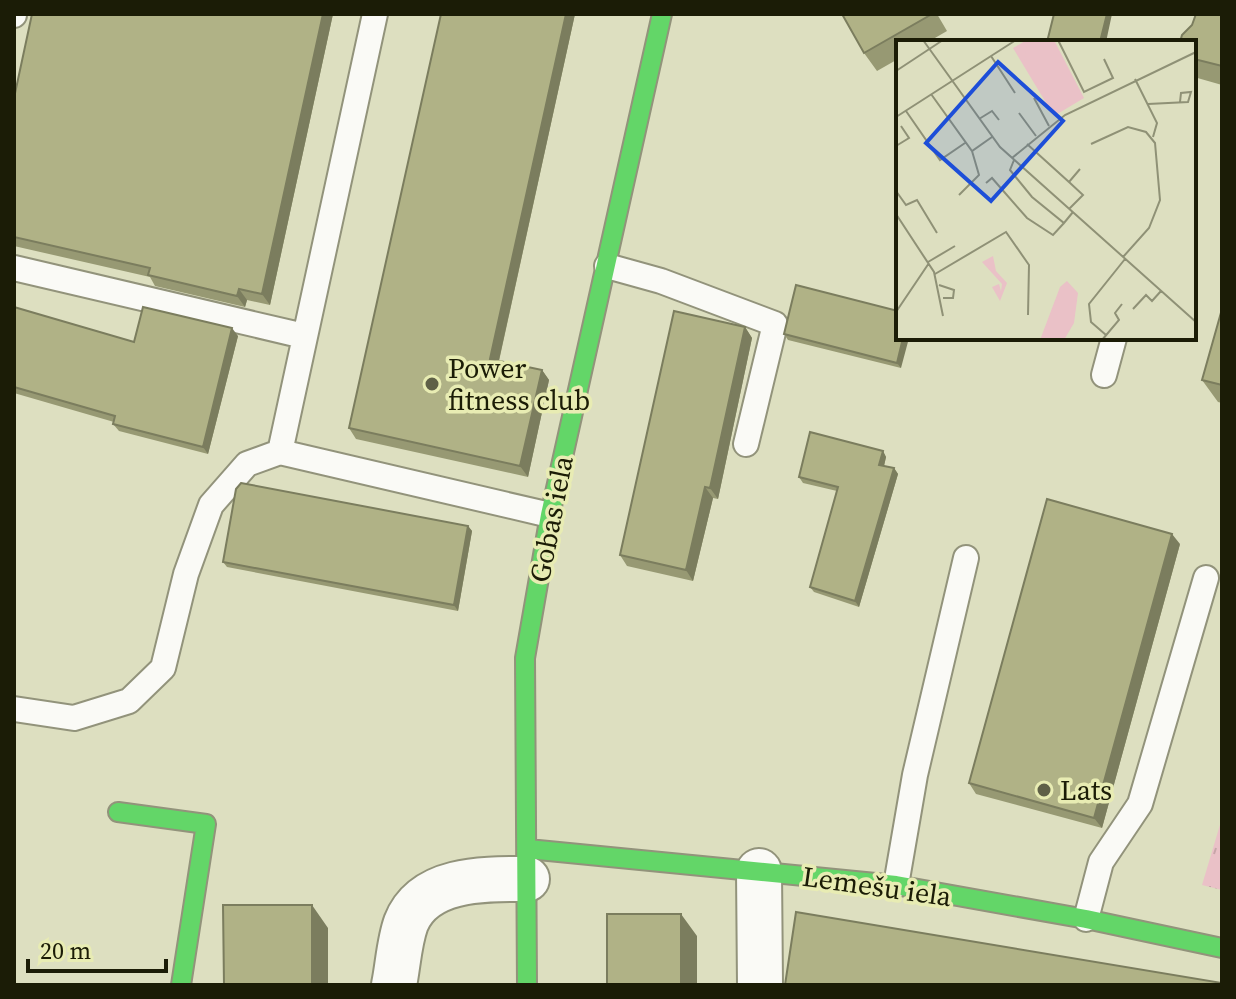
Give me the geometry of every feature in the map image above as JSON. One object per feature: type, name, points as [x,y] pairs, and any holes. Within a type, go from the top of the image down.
[{"type":"street","name":"Gobas iela","points":[[527,985],[525,658],[550,515],[662,14]]},
{"type":"street","points":[[118,812],[206,824],[181,985]]},
{"type":"street","name":"Lemešu iela","points":[[527,864],[759,871],[896,885],[1086,919],[1222,948]]},
{"type":"street","points":[[394,985],[406,923],[420,902],[441,888],[527,864]]},
{"type":"street","points":[[759,871],[760,985]]},
{"type":"lane","points":[[280,452],[375,14]]},
{"type":"lane","points":[[607,266],[661,281],[775,324],[746,444]]},
{"type":"lane","points":[[14,268],[304,336]]},
{"type":"lane","points":[[1104,375],[1113,340]]},
{"type":"lane","points":[[14,709],[74,718],[129,701],[163,668],[186,574],[211,505],[247,464],[280,452],[550,515]]},
{"type":"lane","points":[[896,885],[915,775],[966,558]]},
{"type":"lane","points":[[1086,919],[1101,862],[1140,804],[1206,578]]},
{"type":"green space","points":[[1222,818],[1222,890],[1202,885]]},
{"type":"building","points":[[32,14],[323,14],[262,294],[239,289],[237,296],[148,275],[150,268],[14,237],[14,98]]},
{"type":"building","points":[[441,14],[566,14],[490,359],[542,370],[520,466],[349,428]]},
{"type":"building","points":[[842,14],[932,14],[864,53]]},
{"type":"building","points":[[1054,14],[1107,14],[1100,40],[1048,40]]},
{"type":"building","points":[[1196,14],[1222,14],[1222,66],[1196,60],[1196,40],[1181,40]]},
{"type":"building","points":[[796,285],[896,310],[896,340],[903,340],[897,363],[784,334]]},
{"type":"building","points":[[14,307],[134,342],[143,307],[232,328],[203,447],[113,424],[115,416],[14,387]]},
{"type":"building","points":[[1222,309],[1222,385],[1202,380]]},
{"type":"building","points":[[674,311],[745,327],[710,488],[705,487],[686,570],[620,555]]},
{"type":"building","points":[[810,432],[883,451],[879,465],[894,468],[855,601],[810,587],[838,487],[799,477]]},
{"type":"building","points":[[241,483],[468,526],[454,605],[223,562],[236,489]]},
{"type":"building","points":[[1047,499],[1172,534],[1094,818],[969,783]]},
{"type":"building","points":[[223,905],[312,905],[312,985],[224,985]]},
{"type":"building","points":[[796,912],[1222,983],[1222,985],[785,985]]},
{"type":"building","points":[[607,914],[681,914],[681,985],[607,985]]},
{"type":"traffic: fast","points":[[527,985],[525,658],[550,515],[662,14]]},
{"type":"traffic: fast","points":[[118,812],[206,824],[181,985]]},
{"type":"traffic: fast","points":[[528,849],[896,885],[1086,919],[1222,948]]},
{"type":"place","name":"Power fitness club","points":[[432,384]]},
{"type":"place","name":"Lats","points":[[1044,790]]}]
